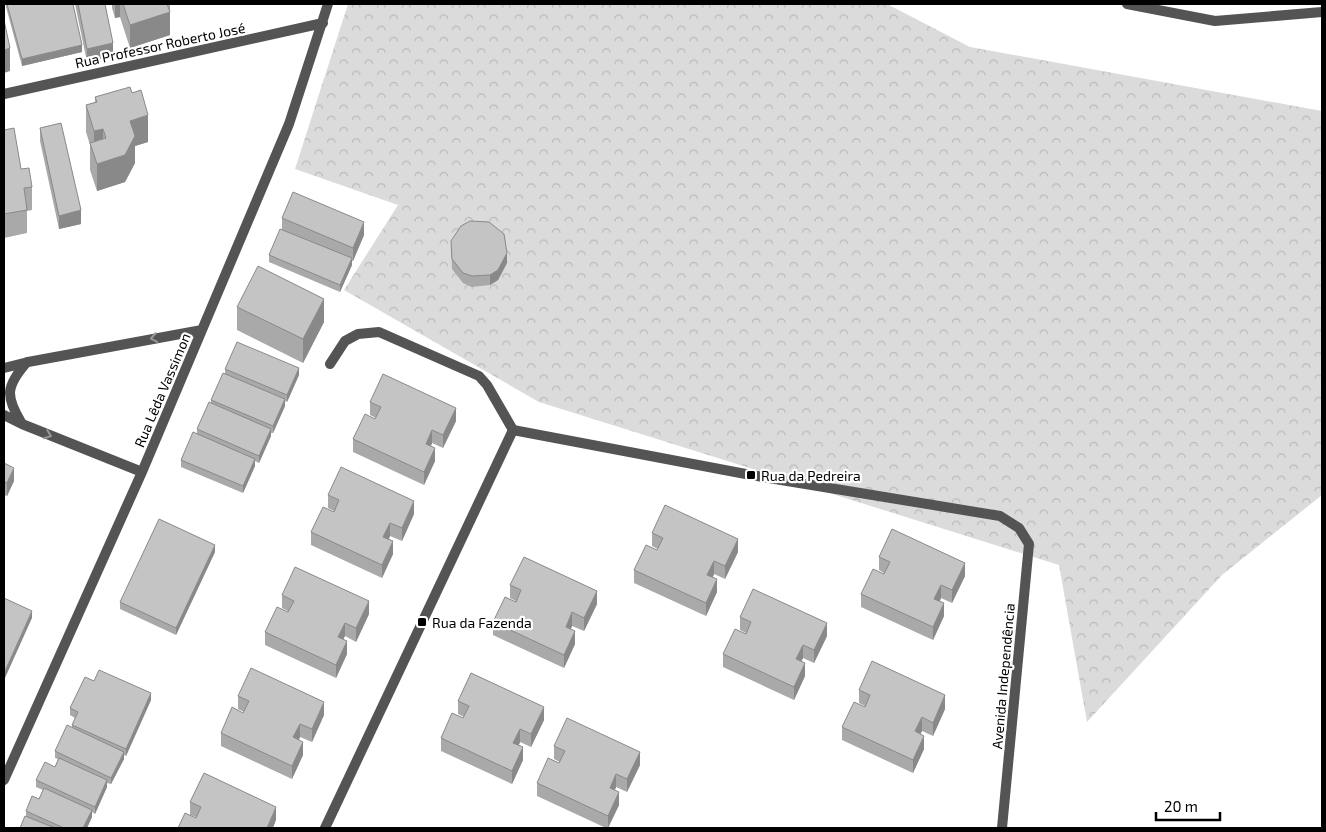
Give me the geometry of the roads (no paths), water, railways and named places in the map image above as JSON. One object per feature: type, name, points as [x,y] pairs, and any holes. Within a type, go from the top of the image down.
[{"type":"street","name":"Rua Lêda Vassimon","points":[[4,780],[142,472],[289,124],[328,4]]},
{"type":"street","points":[[1127,4],[1215,21],[1322,12]]},
{"type":"street","name":"Rua Professor Roberto José","points":[[4,94],[323,23]]},
{"type":"street","points":[[4,368],[202,330]]},
{"type":"street","points":[[325,828],[513,430],[487,385],[479,376],[379,332],[358,334],[345,341],[330,364]]},
{"type":"street","points":[[22,424],[10,405],[10,390],[18,372],[28,362]]},
{"type":"street","points":[[4,415],[142,472]]},
{"type":"street","name":"Avenida Independência","points":[[513,430],[751,474],[1000,516],[1019,528],[1029,544],[1002,828]]},
{"type":"place","name":"Rua da Pedreira","points":[[751,475]]},
{"type":"place","name":"Rua da Fazenda","points":[[422,622]]}]
